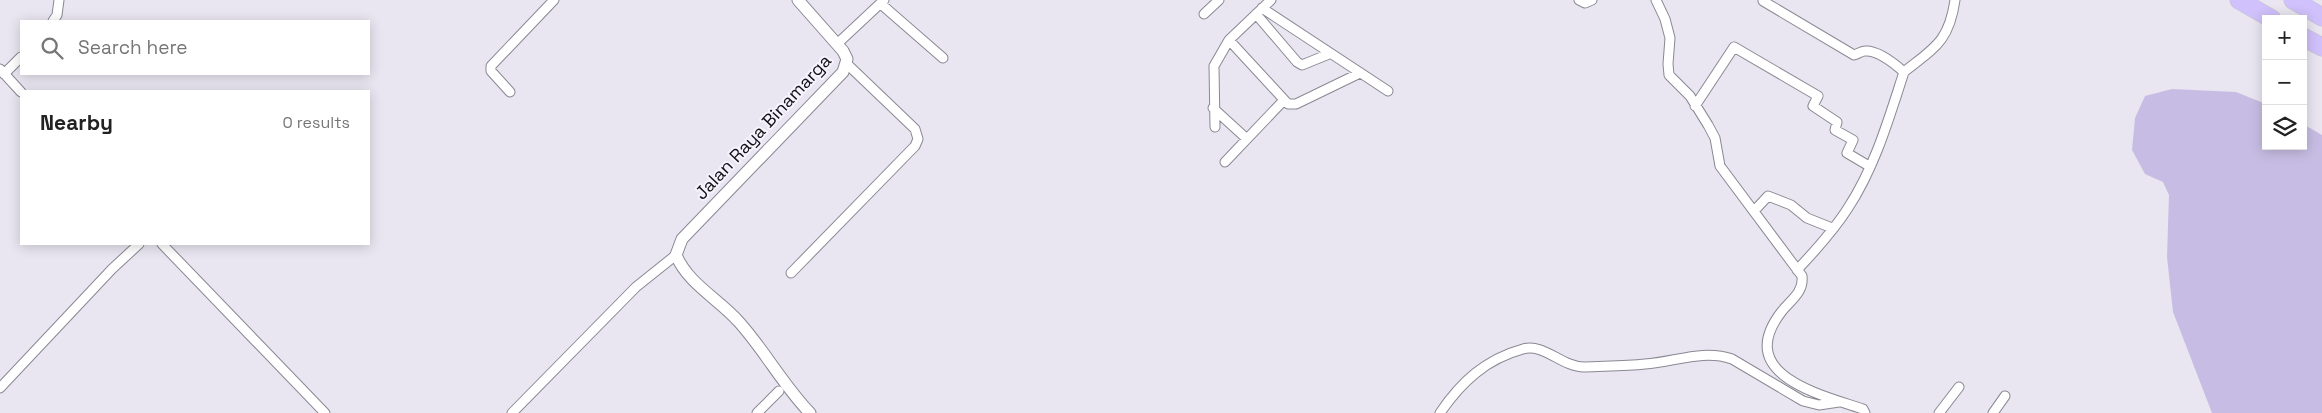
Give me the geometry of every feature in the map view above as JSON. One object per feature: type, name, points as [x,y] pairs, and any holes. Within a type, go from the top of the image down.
[{"type":"highway","points":[[2239,0],[2265,15]]},
{"type":"highway","points":[[2293,0],[2322,17]]},
{"type":"highway","points":[[2307,39],[2322,47]]},
{"type":"street","points":[[54,20],[57,15],[59,0]]},
{"type":"street","points":[[510,92],[491,71],[491,66],[554,0]]},
{"type":"street","name":"Jalan Raya Binamarga","points":[[676,256],[682,239],[843,72],[846,63],[843,51],[798,0]]},
{"type":"street","points":[[1204,14],[1219,0]]},
{"type":"street","points":[[1215,127],[1214,66],[1229,40],[1271,0]]},
{"type":"street","points":[[1580,0],[1585,3],[1592,0]]},
{"type":"street","points":[[1656,0],[1665,19],[1670,38],[1669,75],[1690,96],[1715,138],[1720,166],[1802,276],[1802,286],[1770,328],[1766,340],[1767,351],[1776,369],[1791,382],[1864,411]]},
{"type":"street","points":[[1797,270],[1848,208],[1884,133],[1904,72],[1937,46],[1944,37],[1951,21],[1955,0]]},
{"type":"street","points":[[1763,1],[1854,54],[1866,51],[1875,54],[1887,59],[1904,72]]},
{"type":"street","points":[[837,44],[883,2],[943,58]]},
{"type":"street","points":[[1259,11],[1388,91]]},
{"type":"street","points":[[1259,11],[1297,62],[1302,65],[1329,54]]},
{"type":"street","points":[[1229,40],[1288,104],[1296,104],[1360,73]]},
{"type":"street","points":[[1695,106],[1734,47],[1818,96],[1813,106],[1837,122],[1835,130],[1853,140],[1847,153],[1869,166]]},
{"type":"street","points":[[20,58],[2,75],[20,91]]},
{"type":"street","points":[[791,272],[915,146],[918,139],[915,129],[910,123],[846,63]]},
{"type":"street","points":[[1225,162],[1284,100]]},
{"type":"street","points":[[1214,108],[1247,139]]},
{"type":"street","points":[[1754,211],[1768,196],[1791,205],[1807,218],[1832,228]]},
{"type":"street","points":[[0,388],[112,269],[138,245]]},
{"type":"street","points":[[163,245],[325,413]]},
{"type":"street","points":[[512,413],[636,287],[676,256],[685,272],[739,321],[769,360],[785,385],[810,413]]},
{"type":"street","points":[[1440,413],[1465,380],[1511,353],[1526,348],[1535,348],[1566,364],[1583,367],[1648,364],[1709,354],[1721,356],[1732,359],[1803,401],[1819,405],[1842,402]]},
{"type":"street","points":[[1939,413],[1959,386]]},
{"type":"street","points":[[757,413],[779,391]]},
{"type":"street","points":[[1993,413],[2005,396]]},
{"type":"street","points":[[1854,413],[1864,411]]},
{"type":"shaded area","points":[[2172,89],[2236,92],[2262,102],[2262,150],[2307,150],[2307,126],[2322,135],[2322,413],[2212,413],[2173,312],[2167,257],[2169,195],[2163,182],[2145,174],[2132,150],[2135,118],[2145,96]]}]
